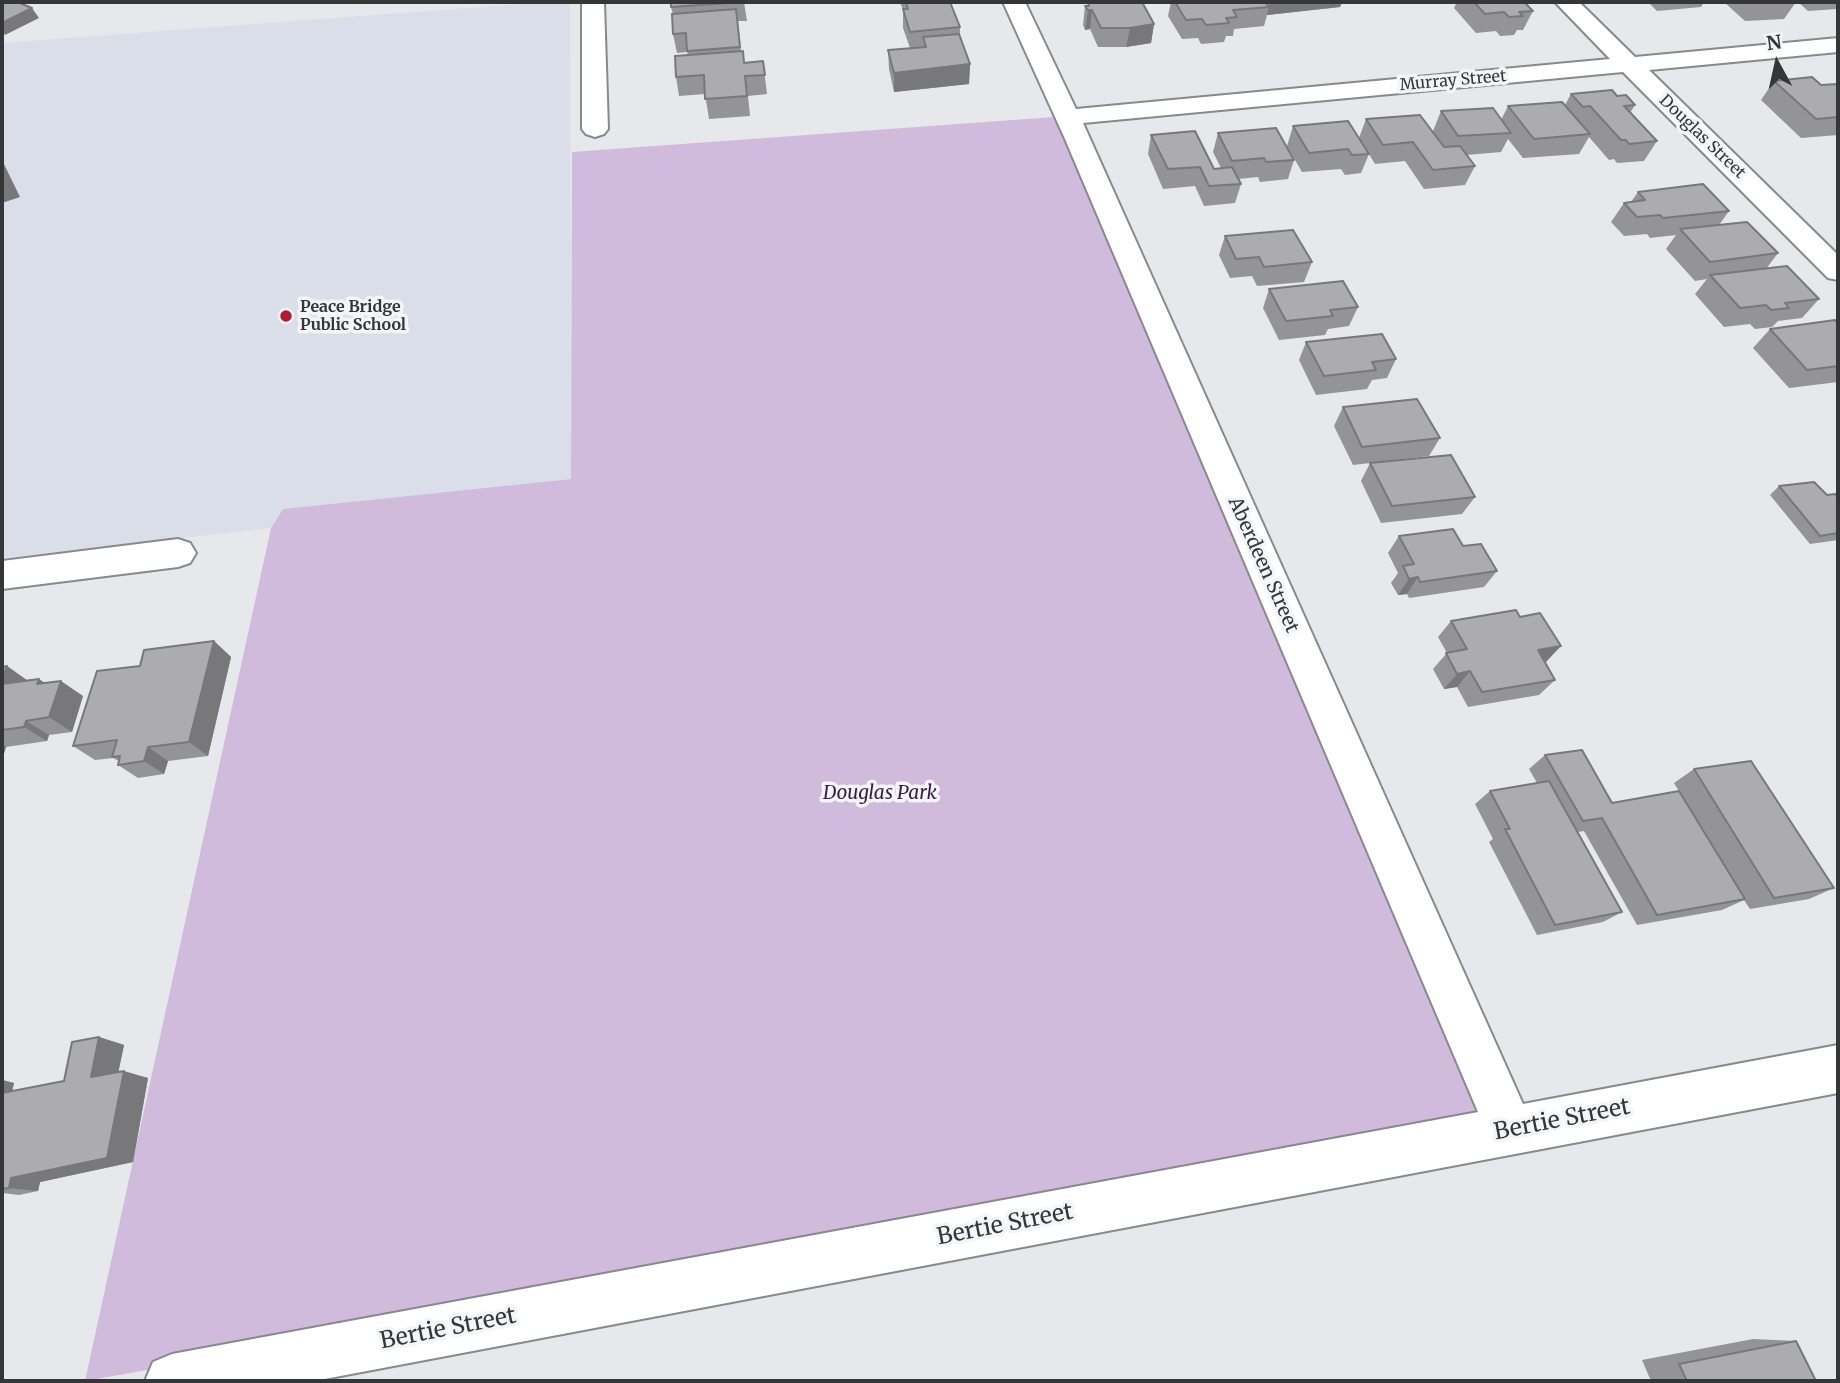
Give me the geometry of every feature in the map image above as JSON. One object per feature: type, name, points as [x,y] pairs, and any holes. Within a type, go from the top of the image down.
[{"type":"street","points":[[593,2],[595,129]]},
{"type":"street","name":"Aberdeen Street","points":[[1014,2],[1068,117],[1510,1130]]},
{"type":"street","name":"Douglas Street","points":[[1566,2],[1838,271]]},
{"type":"street","name":"Murray Street","points":[[1068,117],[1838,45]]},
{"type":"street","points":[[2,575],[178,553]]},
{"type":"street","name":"Bertie Street","points":[[172,1381],[1838,1069]]},
{"type":"shaded area","name":"Peace Bridge Public School","points":[[570,2],[571,479],[284,509],[271,528],[2,558],[2,43]]},
{"type":"green space","name":"Douglas Park","points":[[1068,116],[1510,1130],[85,1381],[271,528],[283,509],[571,479],[572,152]]},
{"type":"building","points":[[2,2],[17,2],[32,8],[2,23]]},
{"type":"building","points":[[671,2],[742,2],[671,7]]},
{"type":"building","points":[[906,2],[950,2],[960,27],[910,32],[903,9],[908,9]]},
{"type":"building","points":[[1142,2],[1154,24],[1130,28],[1101,28],[1092,10],[1085,6],[1089,6],[1088,3]]},
{"type":"building","points":[[1175,2],[1265,2],[1269,7],[1233,10],[1237,17],[1226,18],[1229,23],[1206,25],[1202,19],[1186,20]]},
{"type":"building","points":[[1474,2],[1524,2],[1533,11],[1519,12],[1523,16],[1509,17],[1504,12],[1485,14]]},
{"type":"building","points":[[736,9],[740,47],[687,51],[686,33],[673,34],[672,14]]},
{"type":"building","points":[[959,34],[970,64],[894,73],[888,50],[926,47],[923,37]]},
{"type":"building","points":[[743,51],[744,63],[763,61],[765,75],[745,76],[747,96],[705,99],[704,75],[676,77],[675,56]]},
{"type":"building","points":[[1812,77],[1821,85],[1838,84],[1838,117],[1816,119],[1774,81]]},
{"type":"building","points":[[1612,90],[1617,96],[1626,95],[1635,105],[1624,106],[1657,141],[1629,144],[1626,140],[1621,140],[1590,106],[1583,107],[1571,94]]},
{"type":"building","points":[[1562,102],[1590,134],[1534,139],[1508,106]]},
{"type":"building","points":[[1493,108],[1511,133],[1458,136],[1441,111]]},
{"type":"building","points":[[1420,115],[1444,147],[1460,146],[1475,166],[1433,170],[1413,142],[1383,145],[1366,119]]},
{"type":"building","points":[[1348,121],[1369,154],[1352,155],[1348,149],[1309,153],[1293,126]]},
{"type":"building","points":[[1276,128],[1294,160],[1266,162],[1264,158],[1232,161],[1218,133]]},
{"type":"building","points":[[1195,131],[1214,169],[1232,167],[1241,184],[1209,186],[1200,167],[1168,169],[1151,135]]},
{"type":"building","points":[[1703,184],[1729,211],[1663,218],[1660,215],[1637,217],[1624,203],[1645,200],[1638,192]]},
{"type":"building","points":[[1747,222],[1778,253],[1710,262],[1680,229]]},
{"type":"building","points":[[1293,230],[1312,262],[1264,267],[1259,257],[1236,259],[1225,236]]},
{"type":"building","points":[[1787,266],[1819,299],[1785,303],[1789,308],[1771,310],[1766,305],[1740,308],[1710,275]]},
{"type":"building","points":[[1343,281],[1358,307],[1330,310],[1333,316],[1286,321],[1269,289]]},
{"type":"building","points":[[1835,320],[1838,324],[1838,366],[1807,370],[1770,329]]},
{"type":"building","points":[[1382,334],[1396,359],[1372,362],[1376,370],[1324,376],[1306,342]]},
{"type":"building","points":[[1417,399],[1440,438],[1362,447],[1343,407]]},
{"type":"building","points":[[1451,455],[1475,497],[1392,506],[1370,463]]},
{"type":"building","points":[[1814,482],[1827,495],[1835,494],[1838,498],[1838,533],[1820,536],[1779,486]]},
{"type":"building","points":[[1453,529],[1463,546],[1481,544],[1497,571],[1420,582],[1418,577],[1409,579],[1403,566],[1414,564],[1399,536]]},
{"type":"building","points":[[1516,610],[1520,617],[1540,613],[1561,646],[1538,650],[1555,680],[1482,692],[1470,671],[1457,674],[1446,653],[1467,649],[1451,621]]},
{"type":"building","points":[[214,641],[189,742],[148,747],[144,761],[118,765],[120,756],[112,757],[117,740],[73,746],[97,671],[140,666],[144,650]]},
{"type":"building","points":[[7,666],[2,680],[2,667]]},
{"type":"building","points":[[39,679],[37,684],[61,681],[49,717],[26,721],[24,727],[2,730],[2,684]]},
{"type":"building","points":[[1582,750],[1612,803],[1679,791],[1745,899],[1657,915],[1602,818],[1583,821],[1545,755]]},
{"type":"building","points":[[1751,761],[1834,888],[1774,898],[1694,769]]},
{"type":"building","points":[[1549,781],[1622,912],[1555,925],[1505,829],[1510,829],[1490,791]]},
{"type":"building","points":[[99,1037],[91,1077],[124,1071],[107,1158],[11,1178],[9,1188],[2,1189],[2,1093],[64,1081],[72,1042]]},
{"type":"building","points":[[1796,1341],[1816,1381],[1687,1381],[1679,1364]]},
{"type":"place","name":"Peace Bridge Public School","points":[[286,316]]}]
